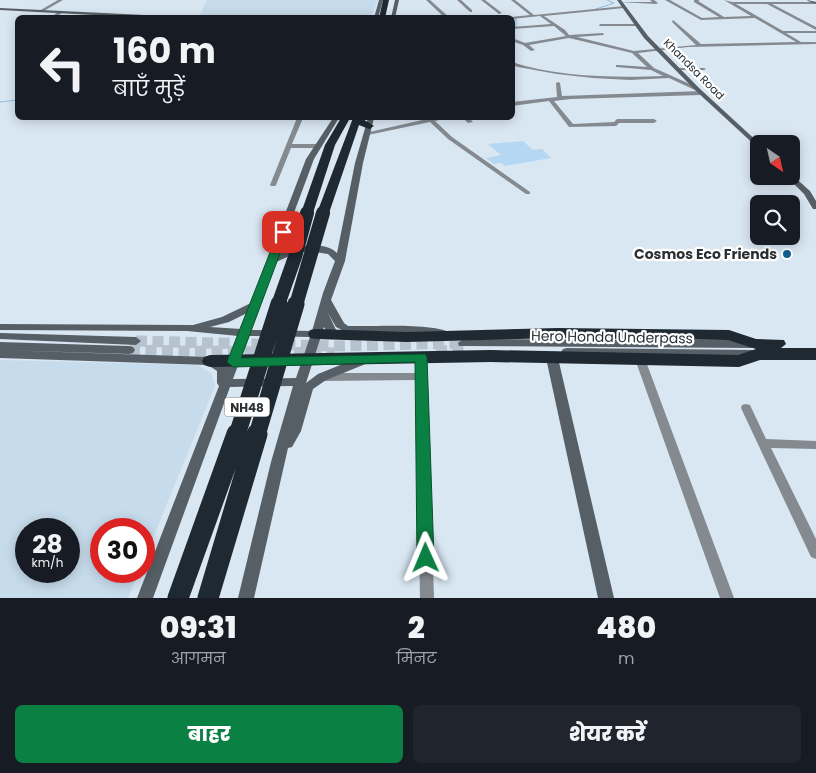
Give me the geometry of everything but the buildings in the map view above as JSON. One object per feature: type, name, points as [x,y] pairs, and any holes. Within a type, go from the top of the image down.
[{"type":"highway","points":[[383,15],[386,0]]},
{"type":"highway","points":[[389,15],[393,0]]},
{"type":"highway","name":"NH48","points":[[178,598],[248,404],[276,308],[295,257],[307,213],[330,145],[360,123]]},
{"type":"highway","name":"NH48","points":[[208,598],[323,214],[360,123]]},
{"type":"highway","points":[[316,334],[407,337],[459,343],[558,333],[729,336],[757,349],[816,354]]},
{"type":"highway","points":[[210,361],[306,361],[421,357],[739,361],[757,349],[816,344]]},
{"type":"main road","points":[[377,15],[381,0]]},
{"type":"main road","points":[[394,15],[397,0]]},
{"type":"main road","name":"Khandsa Road","points":[[622,3],[637,25],[658,49],[750,139]]},
{"type":"main road","points":[[0,9],[128,15]]},
{"type":"main road","points":[[145,598],[310,160],[335,120]]},
{"type":"main road","points":[[246,598],[300,382],[340,261],[359,163],[360,123]]},
{"type":"main road","points":[[799,185],[816,207]]},
{"type":"main road","points":[[272,260],[300,247],[331,252],[340,261]]},
{"type":"main road","points":[[326,300],[340,325],[346,329],[438,330],[459,343]]},
{"type":"main road","points":[[187,328],[225,320],[255,305]]},
{"type":"main road","points":[[323,314],[333,334]]},
{"type":"main road","points":[[0,327],[187,328],[244,333],[316,334]]},
{"type":"main road","points":[[0,336],[132,346],[0,346]]},
{"type":"main road","points":[[0,354],[210,361],[223,369],[224,386]]},
{"type":"main road","points":[[284,445],[295,431],[305,392],[313,383],[322,377],[367,358]]},
{"type":"main road","points":[[552,358],[606,598]]},
{"type":"main road","points":[[224,386],[300,382]]},
{"type":"street","points":[[40,11],[61,0]]},
{"type":"street","points":[[428,0],[445,15]]},
{"type":"street","points":[[459,0],[471,10]]},
{"type":"street","points":[[484,0],[500,13]]},
{"type":"street","points":[[512,0],[527,10],[532,16]]},
{"type":"street","points":[[515,18],[622,3],[656,2],[652,0]]},
{"type":"street","points":[[667,0],[701,19],[755,18]]},
{"type":"street","points":[[726,0],[800,43]]},
{"type":"street","points":[[691,4],[699,2],[723,18]]},
{"type":"street","points":[[731,3],[814,2]]},
{"type":"street","points":[[767,3],[816,30]]},
{"type":"street","points":[[674,4],[683,4]]},
{"type":"street","points":[[527,10],[536,10]]},
{"type":"street","points":[[56,15],[61,12]]},
{"type":"street","points":[[66,15],[70,12]]},
{"type":"street","points":[[690,13],[713,12]]},
{"type":"street","points":[[540,15],[564,31],[568,36],[634,52],[699,45],[816,43]]},
{"type":"street","points":[[673,21],[699,45]]},
{"type":"street","points":[[515,28],[553,25]]},
{"type":"street","points":[[600,26],[637,25]]},
{"type":"street","points":[[781,32],[816,30]]},
{"type":"street","points":[[515,46],[568,36],[603,34]]},
{"type":"street","points":[[515,40],[527,45],[533,50]]},
{"type":"street","points":[[634,52],[652,69]]},
{"type":"street","points":[[515,65],[570,76],[616,79],[670,77]]},
{"type":"street","points":[[618,66],[652,69],[699,91]]},
{"type":"street","points":[[679,69],[704,69]]},
{"type":"street","points":[[616,79],[620,84]]},
{"type":"street","points":[[558,83],[560,98]]},
{"type":"street","points":[[625,90],[629,95]]},
{"type":"street","points":[[515,104],[560,98],[699,91]]},
{"type":"street","points":[[550,99],[571,126],[616,124],[617,121],[654,121]]},
{"type":"street","points":[[272,186],[299,120]]},
{"type":"street","points":[[360,123],[426,120],[528,193]]},
{"type":"street","points":[[289,146],[319,146]]},
{"type":"street","points":[[421,357],[427,598]]},
{"type":"street","points":[[640,359],[726,598]]},
{"type":"street","points":[[322,377],[422,376]]},
{"type":"street","points":[[746,408],[816,553]]},
{"type":"street","points":[[763,443],[816,445]]},
{"type":"shaded area","points":[[207,0],[378,0],[372,15],[200,15]]},
{"type":"shaded area","points":[[523,141],[533,150],[542,149],[551,158],[505,166],[501,163],[494,164],[486,158],[501,155],[488,144]]},
{"type":"shaded area","points":[[0,360],[198,365],[212,374],[215,386],[155,533],[155,518],[90,518],[90,583],[134,583],[128,598],[0,598]]},
{"type":"waterway","points":[[596,9],[614,3],[607,0]]},
{"type":"waterway","points":[[515,28],[516,18],[518,17]]},
{"type":"waterway","points":[[0,102],[15,100]]},
{"type":"tunnel","points":[[136,341],[335,346],[463,343]]},
{"type":"tunnel","points":[[129,350],[334,353]]},
{"type":"tunnel","points":[[436,351],[465,350]]},
{"type":"place","name":"Cosmos Eco Friends","points":[[787,254]]},
{"type":"route","points":[[283,232],[233,362],[421,357],[426,558]]}]
